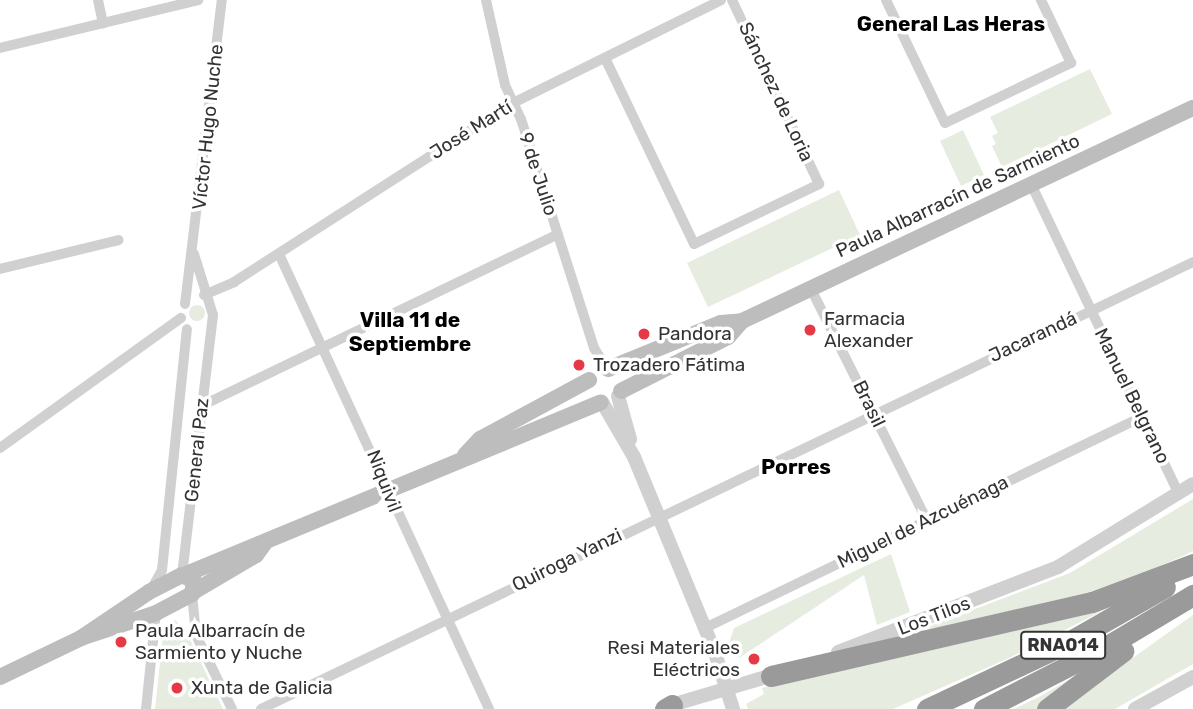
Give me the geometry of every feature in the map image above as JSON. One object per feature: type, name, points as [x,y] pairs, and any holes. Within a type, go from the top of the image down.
[{"type":"highway","points":[[771,676],[1093,602],[1193,566]]},
{"type":"highway","name":"RNA014","points":[[927,709],[1065,644],[1193,566]]},
{"type":"highway","points":[[1047,709],[1193,596]]},
{"type":"highway","name":"RNA014","points":[[984,709],[1100,650],[1193,596]]},
{"type":"main road","name":"Paula Albarracín de Sarmiento","points":[[465,455],[480,439],[600,372],[721,323],[742,321],[1193,108]]},
{"type":"main road","name":"Paula Albarracín de Sarmiento","points":[[147,593],[174,576],[250,545],[264,544],[465,455],[485,453],[601,402],[728,337],[742,321]]},
{"type":"main road","points":[[601,402],[590,394],[600,372],[620,377],[619,393]]},
{"type":"main road","name":"Paula Albarracín de Sarmiento","points":[[155,613],[256,555],[264,544]]},
{"type":"main road","points":[[174,576],[194,581],[191,594]]},
{"type":"main road","points":[[147,593],[142,606],[155,613]]},
{"type":"main road","points":[[81,638],[97,624],[147,593]]},
{"type":"main road","points":[[0,677],[81,638],[155,613]]},
{"type":"street","points":[[99,0],[103,23]]},
{"type":"street","points":[[0,48],[198,0]]},
{"type":"street","name":"Víctor Hugo Nuche","points":[[185,304],[194,254],[222,0]]},
{"type":"street","name":"9 de Julio","points":[[486,0],[505,85],[558,234],[600,372]]},
{"type":"street","name":"José Martí","points":[[204,295],[234,282],[513,103],[721,0]]},
{"type":"street","name":"Sánchez de Loria","points":[[605,58],[694,244],[819,184],[732,0]]},
{"type":"street","points":[[886,0],[945,123],[1071,63],[1041,0]]},
{"type":"street","name":"Manuel Belgrano","points":[[1031,184],[1179,494]]},
{"type":"street","points":[[201,406],[558,234]]},
{"type":"street","points":[[0,269],[120,240]]},
{"type":"street","name":"Víctor Hugo Nuche","points":[[194,254],[204,295]]},
{"type":"street","name":"Niquivil","points":[[279,254],[489,709]]},
{"type":"street","name":"Jacarandá","points":[[874,413],[1193,261]]},
{"type":"street","name":"José Martí","points":[[212,306],[234,282]]},
{"type":"street","name":"Brasil","points":[[811,289],[927,521]]},
{"type":"street","points":[[0,448],[153,342],[181,318],[185,304],[204,295],[212,306],[210,324],[198,330],[187,329],[153,342]]},
{"type":"street","points":[[174,576],[187,329],[181,318]]},
{"type":"street","name":"General Paz","points":[[174,576],[201,406],[210,324]]},
{"type":"street","points":[[619,393],[634,457]]},
{"type":"street","points":[[601,402],[634,457],[705,628],[733,709]]},
{"type":"street","name":"Quiroga Yanzi","points":[[261,709],[874,413]]},
{"type":"street","name":"Miguel de Azcuénaga","points":[[705,628],[1142,417]]},
{"type":"street","name":"Los Tilos","points":[[664,708],[771,676],[1058,567],[1193,484]]},
{"type":"street","points":[[191,594],[196,635],[232,709]]},
{"type":"street","points":[[146,709],[155,613]]},
{"type":"street","points":[[1135,709],[1193,677]]},
{"type":"shaded area","points":[[1090,69],[1112,114],[1002,167],[992,146],[996,144],[992,136],[998,133],[990,117]]},
{"type":"shaded area","points":[[963,130],[984,175],[961,186],[940,141]]},
{"type":"shaded area","points":[[839,190],[860,235],[708,307],[687,263]]},
{"type":"shaded area","points":[[197,305],[205,313],[197,321],[189,313]]},
{"type":"shaded area","points":[[1193,499],[1193,551],[1185,555],[1115,586],[901,637],[1070,573]]},
{"type":"shaded area","points":[[891,554],[910,612],[877,625],[864,575],[739,658],[732,654],[729,643],[734,628]]},
{"type":"shaded area","points":[[1114,605],[1009,658],[893,709],[748,709],[746,704],[764,694],[762,688],[834,668]]},
{"type":"shaded area","points":[[1193,615],[1193,664],[1115,709],[1061,709]]},
{"type":"shaded area","points":[[175,620],[185,629],[223,709],[155,709],[164,627]]},
{"type":"shaded area","points":[[1093,666],[1039,709],[1014,709],[1037,698]]},
{"type":"place","name":"Farmacia Alexander","points":[[810,330]]},
{"type":"place","name":"Pandora","points":[[644,334]]},
{"type":"place","name":"Trozadero Fátima","points":[[579,365]]},
{"type":"place","name":"Paula Albarracín de Sarmiento y Nuche","points":[[121,642]]},
{"type":"place","name":"Resi Materiales Eléctricos","points":[[754,659]]},
{"type":"place","name":"Xunta de Galicia","points":[[177,688]]},
{"type":"district","name":"General Las Heras","points":[[951,24]]},
{"type":"district","name":"Villa 11 de Septiembre","points":[[410,332]]},
{"type":"district","name":"Porres","points":[[796,467]]}]
